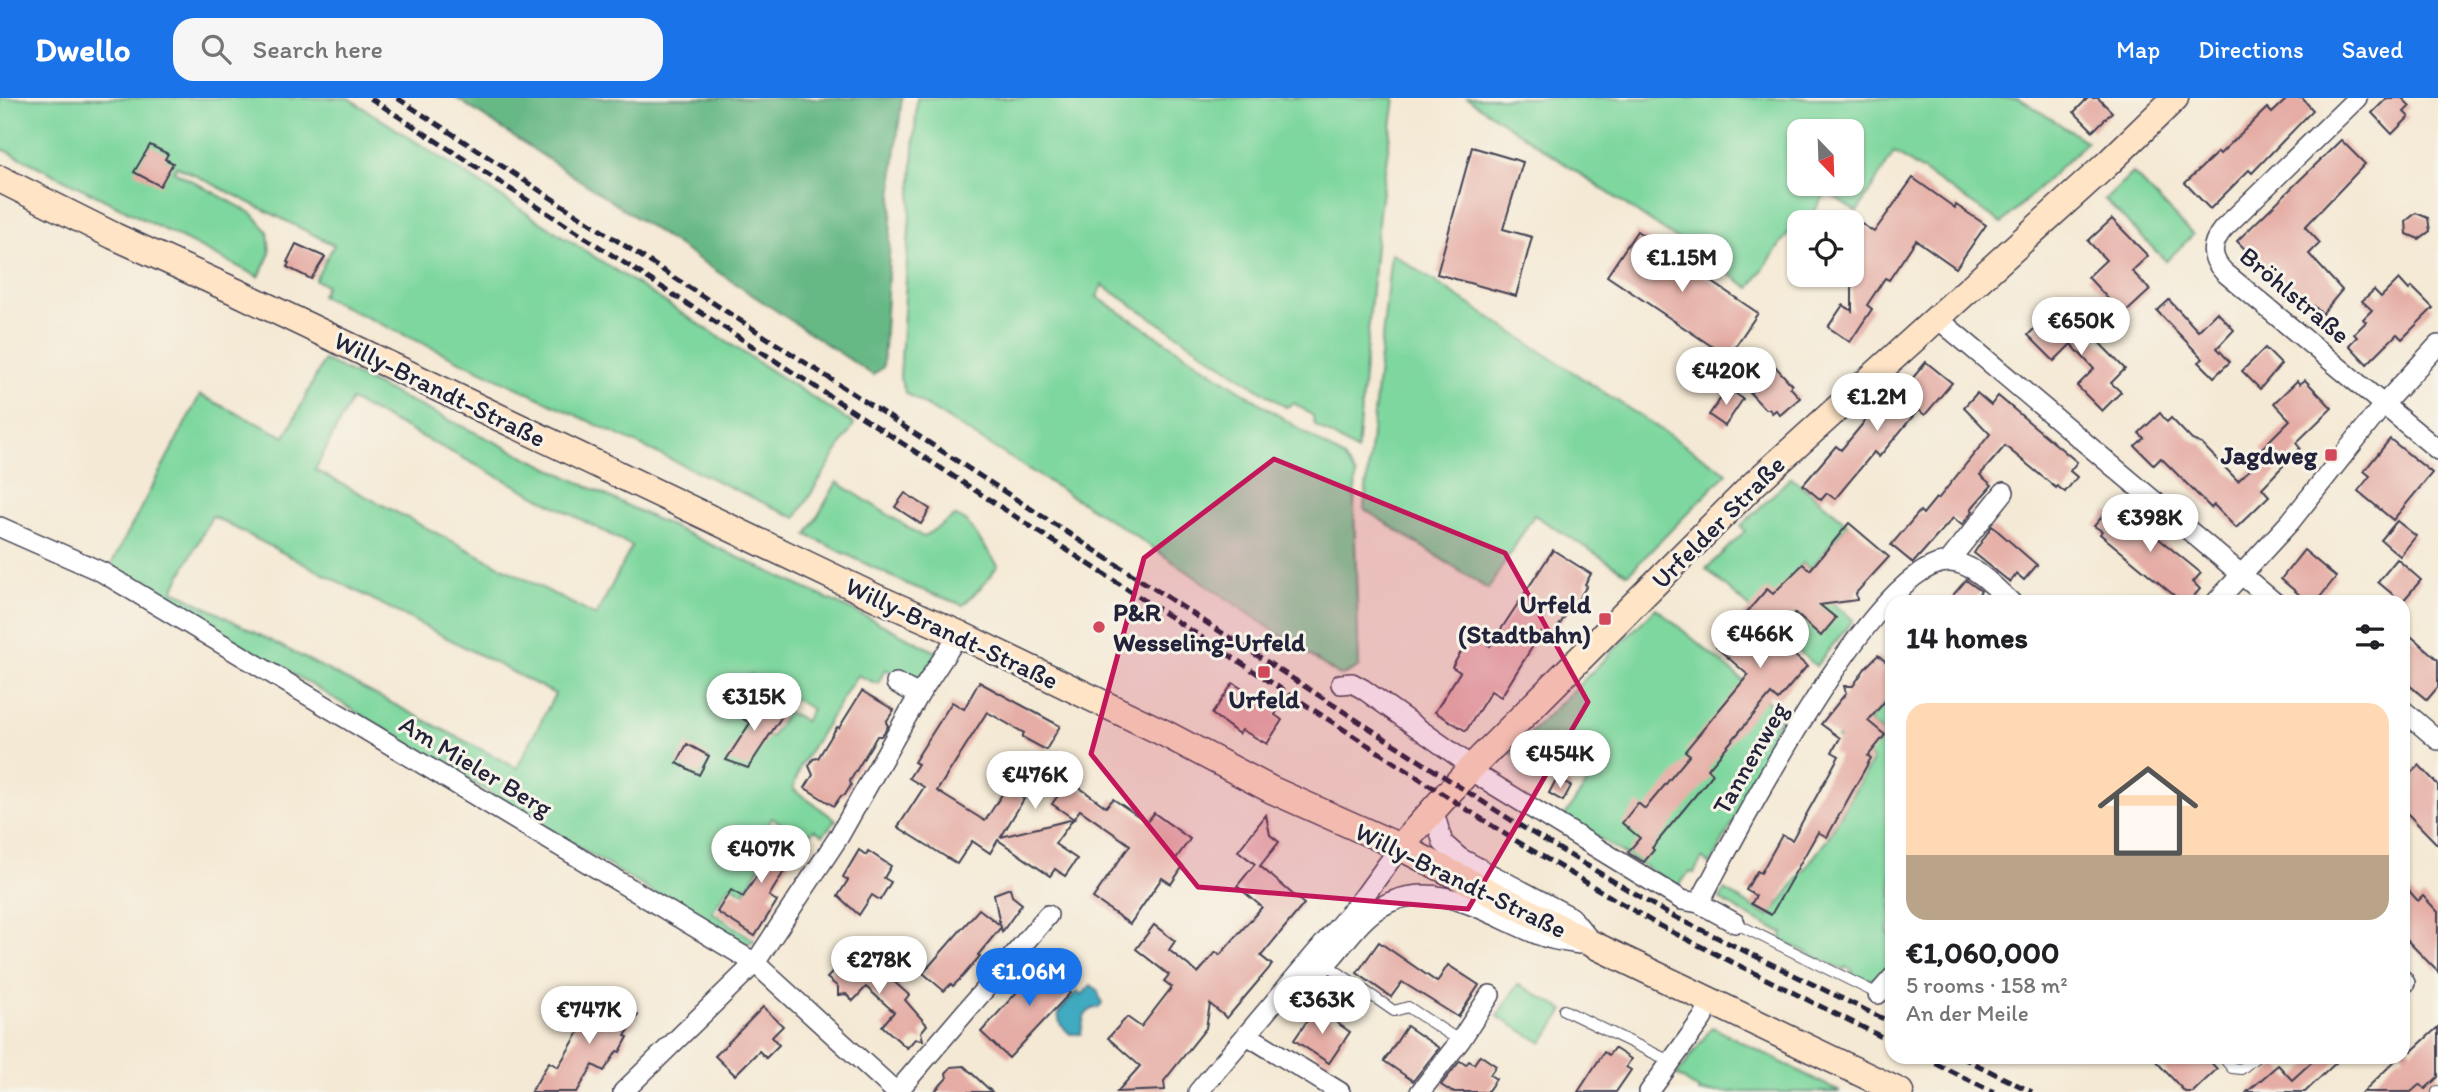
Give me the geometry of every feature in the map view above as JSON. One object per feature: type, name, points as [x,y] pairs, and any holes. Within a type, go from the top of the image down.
[{"type":"main road","name":"Urfelder Straße","points":[[1400,847],[1470,769],[1754,484],[2096,174],[2175,98]]},
{"type":"main road","name":"Willy-Brandt-Straße","points":[[0,179],[114,236],[877,598],[959,634],[1164,733],[1272,790],[1400,847],[1594,945],[1900,1092]]},
{"type":"street","name":"Bröhlstraße","points":[[2357,98],[2223,229],[2213,243],[2212,252],[2224,272],[2384,404]]},
{"type":"street","points":[[1937,318],[2266,595]]},
{"type":"street","points":[[2222,595],[2290,522],[2384,404],[2438,345]]},
{"type":"street","points":[[2384,404],[2438,450]]},
{"type":"street","name":"Tannenweg","points":[[1897,595],[1907,584],[1932,567],[1948,562],[2004,492]]},
{"type":"street","name":"Am Mieler Berg","points":[[0,527],[102,572],[755,963],[896,1092]]},
{"type":"street","points":[[1948,562],[1972,568],[2003,595]]},
{"type":"street","name":"Tannenweg","points":[[1699,903],[1795,728],[1860,635],[1885,608]]},
{"type":"street","points":[[622,1092],[755,963],[838,838],[919,695],[959,634]]},
{"type":"street","points":[[896,683],[919,695]]},
{"type":"street","points":[[1341,684],[1352,683],[1363,688],[1460,758],[1470,769],[1682,900],[1699,903],[1735,923]]},
{"type":"street","points":[[2410,716],[2438,740]]},
{"type":"street","points":[[1433,809],[1443,843],[1460,858],[1571,917],[1594,945]]},
{"type":"street","points":[[1198,1092],[1365,895],[1400,847]]},
{"type":"street","points":[[1277,1000],[1313,977],[1366,918],[1380,907],[1406,896],[1440,895],[1464,902],[1540,936],[1561,942],[1594,945]]},
{"type":"street","points":[[896,1092],[1048,915]]},
{"type":"street","points":[[1878,995],[1885,986]]},
{"type":"street","points":[[1420,1092],[1460,1041],[1490,995]]},
{"type":"street","points":[[1649,1092],[1712,1002]]},
{"type":"street","points":[[1247,1035],[1340,1092]]},
{"type":"lane","points":[[1735,923],[1878,995]]},
{"type":"lane","points":[[1326,964],[1394,1011],[1408,1007],[1460,1041]]},
{"type":"lane","points":[[1564,1010],[1670,1061]]},
{"type":"lane","points":[[2229,1064],[2232,1068],[2241,1069],[2247,1064]]},
{"type":"highlighted area","points":[[1274,459],[1505,553],[1588,702],[1468,909],[1198,887],[1091,754],[1144,558]]},
{"type":"green space","points":[[0,98],[348,98],[854,424],[796,518],[321,296],[326,285],[315,280],[334,245],[177,166],[174,171],[253,214],[268,232],[270,253],[259,277],[0,148]]},
{"type":"green space","points":[[456,98],[902,98],[894,166],[883,367],[873,375]]},
{"type":"green space","points":[[917,98],[1395,98],[1379,213],[1357,451],[1315,425],[1313,416],[1294,403],[1286,407],[1102,285],[1097,297],[1344,458],[1356,475],[1354,507],[1359,667],[1340,676],[1128,531],[906,393],[900,378]]},
{"type":"green space","points":[[1467,98],[2019,98],[2087,142],[2002,223],[1894,152],[1858,210],[1854,210],[1833,196],[1864,196],[1864,119],[1787,119],[1787,196],[1824,196],[1815,210],[1787,210],[1787,235],[1750,288]]},
{"type":"green space","points":[[2133,173],[2193,235],[2166,261],[2105,200]]},
{"type":"green space","points":[[1391,253],[1727,473],[1628,574],[1534,515],[1488,589],[1364,509]]},
{"type":"green space","points":[[324,360],[938,653],[917,678],[905,677],[885,669],[878,684],[857,675],[800,767],[793,789],[836,820],[823,835],[814,829],[807,839],[772,818],[748,854],[762,863],[744,893],[730,885],[712,912],[754,940],[753,942],[746,944],[687,913],[312,685],[112,574],[112,563],[200,395],[285,437]],"holes":[[[351,400],[632,546],[596,616],[315,470]],[[212,516],[555,694],[517,768],[173,590]],[[750,674],[812,709],[805,721],[787,712],[771,738],[724,706],[717,692],[742,686]]]},
{"type":"green space","points":[[1791,477],[1848,524],[1810,569],[1803,563],[1796,572],[1853,620],[1816,666],[1706,569],[1745,531],[1741,526]]},
{"type":"green space","points":[[837,482],[923,537],[955,516],[966,521],[998,565],[986,582],[963,605],[909,585],[807,535]]},
{"type":"green space","points":[[1656,608],[1783,714],[1767,743],[1772,751],[1710,865],[1702,858],[1694,873],[1689,872],[1678,887],[1564,817],[1588,782],[1567,762],[1534,745],[1527,759],[1510,753]]},
{"type":"green space","points":[[1885,702],[1885,734],[1869,721]]},
{"type":"green space","points":[[1849,722],[1878,745],[1885,736],[1885,971],[1869,980],[1851,974],[1853,971],[1846,967],[1844,970],[1780,940],[1783,933],[1720,899],[1724,890],[1769,917],[1828,838],[1873,759],[1837,738]]},
{"type":"green space","points":[[1518,984],[1564,1010],[1542,1043],[1497,1016]]},
{"type":"green space","points":[[1712,1027],[1840,1092],[1699,1092],[1677,1075]]},
{"type":"water","points":[[1091,985],[1097,990],[1102,1003],[1087,1013],[1081,1034],[1070,1034],[1060,1024],[1058,1013],[1077,991],[1082,995]]},
{"type":"building","points":[[2088,98],[2098,98],[2112,112],[2093,131],[2074,112]]},
{"type":"building","points":[[2288,98],[2302,98],[2313,110],[2252,173],[2249,170],[2210,209],[2185,183],[2218,152],[2220,154],[2267,108],[2272,113]]},
{"type":"building","points":[[2387,98],[2402,98],[2410,106],[2404,112],[2409,117],[2392,134],[2372,113]]},
{"type":"building","points":[[2341,140],[2365,164],[2305,227],[2320,243],[2309,254],[2342,290],[2322,314],[2314,306],[2311,309],[2270,268],[2267,272],[2237,241]]},
{"type":"building","points":[[150,145],[168,154],[165,159],[173,163],[160,186],[134,172]]},
{"type":"building","points":[[1472,147],[1523,162],[1503,229],[1532,237],[1516,296],[1437,274]]},
{"type":"building","points":[[1913,178],[1955,208],[1956,205],[1986,225],[1956,268],[1916,240],[1889,280],[1885,278],[1867,305],[1872,309],[1850,342],[1828,327],[1843,305],[1852,311],[1852,287],[1864,287],[1864,225],[1874,232]]},
{"type":"building","points":[[2416,213],[2428,218],[2430,231],[2419,239],[2407,234],[2406,221]]},
{"type":"building","points":[[2112,219],[2148,256],[2132,271],[2150,290],[2123,315],[2088,277],[2106,260],[2088,241]]},
{"type":"building","points":[[1637,231],[1758,313],[1728,357],[1607,276]]},
{"type":"building","points":[[296,244],[325,257],[311,279],[287,267]]},
{"type":"building","points":[[2399,279],[2409,290],[2412,287],[2433,308],[2402,339],[2397,334],[2367,364],[2349,345],[2357,337],[2354,334],[2366,322],[2363,319],[2372,310],[2362,301],[2374,290],[2381,297]]},
{"type":"building","points":[[2169,300],[2198,331],[2217,312],[2234,330],[2217,348],[2230,362],[2214,377],[2199,362],[2203,359],[2157,311]]},
{"type":"building","points":[[2061,312],[2081,332],[2085,328],[2125,369],[2111,383],[2121,392],[2102,411],[2077,386],[2094,369],[2071,344],[2054,361],[2028,335],[2047,316],[2052,321]]},
{"type":"building","points":[[2265,348],[2281,364],[2260,389],[2242,371]]},
{"type":"building","points":[[1765,355],[1800,398],[1780,415],[1776,410],[1772,413],[1765,409],[1750,393],[1762,382]]},
{"type":"building","points":[[1926,362],[1952,383],[1925,415],[1918,410],[1879,457],[1874,452],[1835,499],[1827,493],[1821,500],[1803,485],[1836,446],[1841,450],[1880,403],[1887,409]]},
{"type":"building","points":[[2305,380],[2332,408],[2296,443],[2300,448],[2262,488],[2269,496],[2236,528],[2214,505],[2211,508],[2161,458],[2154,465],[2135,446],[2144,438],[2139,433],[2160,413],[2167,422],[2171,418],[2192,440],[2202,444],[2238,481],[2266,454],[2261,449],[2290,420],[2274,403],[2297,381],[2300,384]]},
{"type":"building","points":[[1728,388],[1743,399],[1725,426],[1709,415]]},
{"type":"building","points":[[1977,393],[1991,405],[1998,396],[2077,462],[2070,471],[2077,477],[2065,492],[2057,486],[2056,488],[2005,446],[1980,475],[1992,485],[1971,509],[1973,511],[1962,525],[1953,518],[1913,563],[1891,545],[1920,511],[1923,514],[1936,498],[1938,499],[1990,434],[1964,407]]},
{"type":"building","points":[[2390,439],[2432,473],[2393,520],[2358,491],[2370,476],[2364,471]]},
{"type":"building","points":[[905,493],[930,509],[921,524],[895,507]]},
{"type":"building","points":[[2121,508],[2201,573],[2193,582],[2200,589],[2195,595],[2174,595],[2100,534],[2102,531],[2094,526],[2107,511],[2114,516]]},
{"type":"building","points":[[2397,521],[2416,536],[2400,556],[2381,540]]},
{"type":"building","points":[[1849,523],[1889,557],[1856,593],[1857,600],[1820,605],[1836,618],[1821,636],[1795,613],[1774,638],[1807,666],[1778,700],[1771,694],[1708,769],[1713,774],[1652,848],[1654,850],[1644,862],[1630,854],[1628,852],[1640,838],[1622,823],[1638,803],[1645,809],[1690,755],[1685,751],[1748,675],[1716,647],[1767,589],[1773,594],[1803,564],[1810,570]]},
{"type":"building","points":[[1992,526],[2037,565],[2024,580],[2017,574],[2010,582],[1974,553]]},
{"type":"building","points":[[1553,550],[1591,574],[1585,584],[1587,586],[1551,639],[1541,633],[1501,697],[1491,691],[1466,731],[1435,712],[1460,672],[1452,667],[1472,634],[1490,646]]},
{"type":"building","points":[[2304,550],[2336,577],[2322,595],[2300,595],[2281,579]]},
{"type":"building","points":[[2397,559],[2421,580],[2408,595],[2394,595],[2378,582]]},
{"type":"building","points":[[1966,580],[1981,591],[1978,595],[1953,595]]},
{"type":"building","points":[[2410,635],[2438,660],[2438,687],[2427,700],[2410,686]]},
{"type":"building","points":[[1878,655],[1885,661],[1885,701],[1868,721],[1885,735],[1868,756],[1871,758],[1827,837],[1818,832],[1771,915],[1751,904],[1756,896],[1746,890],[1757,871],[1761,873],[1782,835],[1792,840],[1839,756],[1832,752],[1840,738],[1821,724],[1846,693],[1844,686],[1853,686]]},
{"type":"building","points":[[979,682],[1060,726],[1046,750],[1022,737],[1024,733],[987,712],[937,791],[985,821],[1006,788],[1024,799],[1001,837],[1073,819],[1055,844],[1077,859],[1065,876],[1055,869],[1050,876],[998,840],[990,853],[972,841],[957,864],[898,827],[924,787],[909,778],[918,764],[914,762],[952,702],[964,709]]},
{"type":"building","points":[[1233,683],[1277,711],[1275,715],[1282,720],[1267,744],[1242,730],[1239,734],[1212,714]]},
{"type":"building","points":[[862,691],[894,710],[886,722],[888,726],[881,736],[877,736],[850,781],[851,785],[845,795],[841,796],[834,806],[805,788],[813,775],[809,766],[813,759],[818,758]]},
{"type":"building","points":[[756,698],[782,716],[748,768],[726,760],[750,723],[743,719]]},
{"type":"building","points":[[687,744],[709,756],[699,775],[677,763]]},
{"type":"building","points":[[1534,745],[1567,762],[1559,776],[1527,759]]},
{"type":"building","points":[[2419,765],[2438,785],[2438,845],[2410,816],[2410,773]]},
{"type":"building","points":[[1557,778],[1571,786],[1563,801],[1549,793]]},
{"type":"building","points":[[1069,780],[1106,807],[1113,799],[1147,822],[1154,813],[1190,839],[1175,860],[1183,866],[1171,884],[1162,878],[1130,924],[1093,898],[1130,845],[1080,810],[1074,819],[1052,804]]},
{"type":"building","points":[[1266,815],[1270,835],[1279,842],[1260,866],[1304,904],[1261,956],[1272,965],[1227,1018],[1210,1004],[1206,1028],[1164,1081],[1165,1090],[1117,1092],[1140,1066],[1108,1038],[1127,1017],[1141,1027],[1172,987],[1164,981],[1169,975],[1136,949],[1154,925],[1175,941],[1169,950],[1198,973],[1216,952],[1220,955],[1262,907],[1237,886],[1255,864],[1238,851]]},
{"type":"building","points":[[776,828],[801,844],[769,896],[777,901],[755,936],[717,912],[731,890],[743,897],[767,860],[759,855]]},
{"type":"building","points":[[859,850],[866,855],[868,851],[891,866],[884,878],[891,882],[880,900],[872,895],[859,915],[838,896],[848,880],[843,877]]},
{"type":"building","points":[[1010,888],[1012,896],[1022,904],[1002,932],[1001,927],[963,976],[944,991],[923,973],[979,909],[1000,925],[994,894]]},
{"type":"building","points":[[2410,892],[2418,901],[2423,896],[2438,912],[2438,972],[2410,943]]},
{"type":"building","points":[[1379,942],[1437,982],[1448,965],[1479,985],[1458,1017],[1402,982],[1391,997],[1357,973]]},
{"type":"building","points":[[850,952],[876,975],[881,970],[909,995],[905,1000],[927,1025],[921,1032],[923,1040],[915,1039],[907,1048],[882,1026],[894,1012],[866,987],[853,1001],[846,994],[838,995],[838,987],[827,978],[832,973],[832,959],[845,958]]},
{"type":"building","points":[[1049,956],[1072,977],[1063,987],[1070,993],[1009,1058],[981,1032]]},
{"type":"building","points":[[602,994],[638,1015],[625,1036],[628,1037],[620,1052],[617,1051],[604,1071],[593,1065],[577,1092],[531,1092],[549,1062],[558,1067],[579,1032],[571,1027],[583,1006],[592,1011]]},
{"type":"building","points":[[763,1007],[783,1026],[772,1037],[779,1045],[766,1058],[759,1051],[735,1075],[715,1056]]},
{"type":"building","points":[[1316,1008],[1350,1032],[1329,1063],[1294,1040]]},
{"type":"building","points":[[1407,1026],[1439,1048],[1413,1081],[1384,1061]]},
{"type":"building","points":[[2438,1027],[2438,1077],[2425,1089],[2420,1084],[2411,1092],[2363,1092],[2392,1064],[2410,1064],[2410,1049],[2412,1051]]},
{"type":"building","points":[[1614,1048],[1631,1059],[1626,1067],[1631,1070],[1616,1092],[1578,1092],[1604,1052],[1609,1055]]},
{"type":"building","points":[[1480,1055],[1496,1066],[1490,1075],[1496,1079],[1487,1092],[1452,1092],[1441,1085],[1460,1061],[1466,1065],[1469,1061],[1474,1064]]},
{"type":"building","points":[[2159,1064],[2212,1064],[2217,1069],[2193,1092],[2185,1092]]},
{"type":"building","points":[[2309,1064],[2335,1064],[2305,1092],[2247,1092],[2278,1065],[2292,1080]]},
{"type":"building","points":[[964,1066],[992,1092],[934,1092],[947,1078],[946,1073],[951,1067]]},
{"type":"railway","points":[[370,98],[1508,836],[1658,925],[1885,1038]]},
{"type":"railway","points":[[397,98],[1514,822],[1665,912],[1885,1020]]},
{"type":"railway","points":[[1936,1064],[1994,1092]]},
{"type":"railway","points":[[1975,1064],[2032,1092]]},
{"type":"place","name":"Jagdweg","points":[[2331,455]]},
{"type":"place","name":"Urfeld (Stadtbahn)","points":[[1605,619]]},
{"type":"place","name":"P&R Wesseling-Urfeld","points":[[1099,627]]},
{"type":"place","name":"Urfeld","points":[[1264,672]]}]
